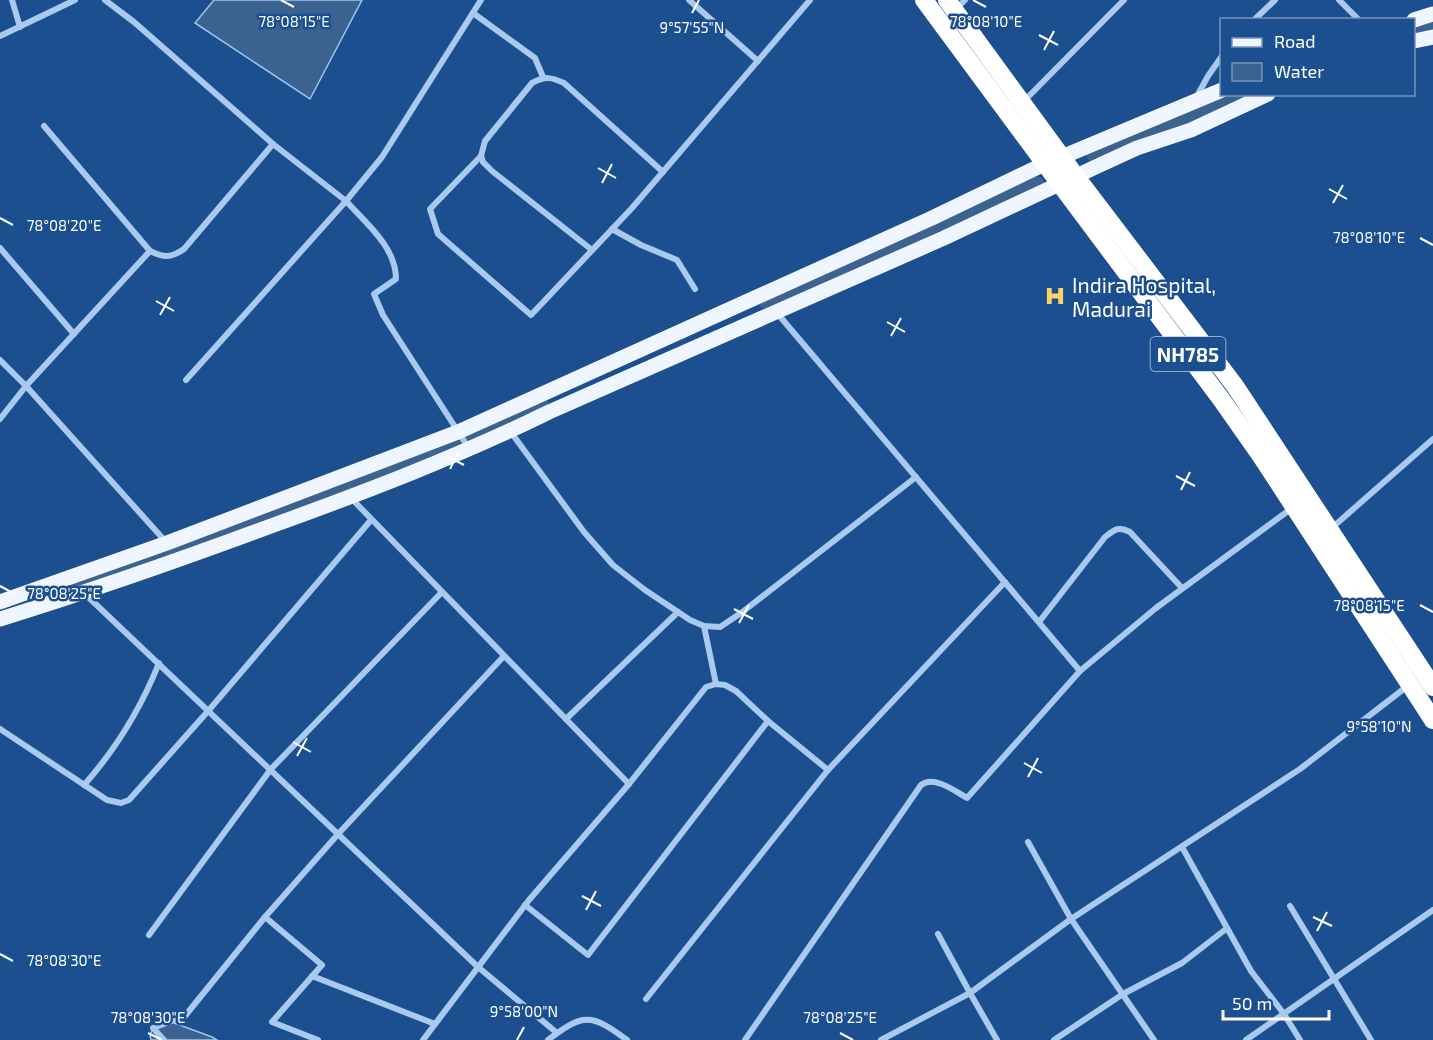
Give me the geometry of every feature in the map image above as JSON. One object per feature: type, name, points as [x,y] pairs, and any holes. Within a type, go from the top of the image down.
[{"type":"highway","name":"NH785","points":[[924,0],[1234,417],[1433,720]]},
{"type":"highway","name":"NH785","points":[[953,3],[1080,182],[1235,386],[1433,687]]},
{"type":"main road","points":[[1415,19],[1433,14]]},
{"type":"main road","points":[[1415,41],[1433,37]]},
{"type":"main road","points":[[0,619],[181,559],[351,497],[463,440],[1038,167],[1220,90]]},
{"type":"main road","points":[[1,600],[463,440],[510,431],[944,238],[1137,148],[1191,130],[1264,96]]},
{"type":"street","points":[[12,0],[20,27]]},
{"type":"street","points":[[0,36],[75,0]]},
{"type":"street","points":[[105,0],[134,22],[273,144],[346,201],[388,249],[396,269],[396,279],[374,294],[394,334],[463,440]]},
{"type":"street","points":[[186,380],[346,201],[382,157],[481,0]]},
{"type":"street","points":[[689,0],[758,60]]},
{"type":"street","points":[[663,172],[564,83],[552,77],[543,77],[532,83],[485,141],[481,156],[430,209],[438,234],[531,315],[663,172],[810,0]]},
{"type":"street","points":[[953,3],[965,0]]},
{"type":"street","points":[[1027,98],[1124,0]]},
{"type":"street","points":[[1256,18],[1275,0]]},
{"type":"street","points":[[1339,0],[1357,18]]},
{"type":"street","points":[[473,13],[535,58],[543,77]]},
{"type":"street","points":[[1196,99],[1220,58]]},
{"type":"street","points":[[44,126],[150,251],[162,257],[173,257],[184,249],[273,144]]},
{"type":"street","points":[[481,156],[483,162],[492,171],[592,250]]},
{"type":"street","points":[[612,229],[641,245],[678,260],[695,289]]},
{"type":"street","points":[[0,248],[74,334]]},
{"type":"street","points":[[0,419],[26,386],[150,251]]},
{"type":"street","points":[[777,313],[1080,671]]},
{"type":"street","points":[[0,360],[167,543]]},
{"type":"street","points":[[510,431],[584,532],[613,565],[645,590],[704,627],[720,627],[741,613],[916,477]]},
{"type":"street","points":[[1334,526],[1433,439]]},
{"type":"street","points":[[351,497],[628,784]]},
{"type":"street","points":[[746,1040],[921,785],[927,781],[934,781],[968,798],[1080,671],[1182,588],[1288,511]]},
{"type":"street","points":[[0,729],[107,800],[121,803],[129,800],[371,520]]},
{"type":"street","points":[[1039,622],[1105,537],[1115,529],[1122,528],[1130,532],[1182,588]]},
{"type":"street","points":[[646,999],[828,770],[1005,582]]},
{"type":"street","points":[[83,591],[478,967],[556,1034]]},
{"type":"street","points":[[149,935],[272,769],[442,592]]},
{"type":"street","points":[[566,719],[678,612]]},
{"type":"street","points":[[704,627],[716,684]]},
{"type":"street","points":[[164,1040],[153,1028],[185,1016],[265,917],[339,833],[504,656]]},
{"type":"street","points":[[84,785],[127,727],[146,695],[159,663]]},
{"type":"street","points":[[423,1040],[525,905],[628,784],[706,687],[716,684],[725,685],[736,691],[768,721],[828,770]]},
{"type":"street","points":[[881,1040],[970,993],[1071,919],[1300,769],[1405,688]]},
{"type":"street","points":[[525,905],[588,955],[768,721]]},
{"type":"street","points":[[1028,842],[1071,919],[1154,1040]]},
{"type":"street","points":[[1182,846],[1251,971],[1284,1014],[1300,1040]]},
{"type":"street","points":[[1290,906],[1371,1040]]},
{"type":"street","points":[[1246,1040],[1433,910]]},
{"type":"street","points":[[265,917],[322,965],[272,1022],[318,1040]]},
{"type":"street","points":[[1054,1040],[1123,994],[1182,963],[1226,929]]},
{"type":"street","points":[[938,934],[997,1040]]},
{"type":"street","points":[[312,976],[435,1024]]},
{"type":"street","points":[[548,1040],[579,1019],[605,1024],[627,1040]]},
{"type":"water","points":[[214,0],[362,0],[310,99],[195,23]]},
{"type":"water","points":[[158,1017],[217,1040],[151,1040],[150,1035]]},
{"type":"waterway","points":[[1415,29],[1433,23]]},
{"type":"waterway","points":[[1094,155],[1233,96]]},
{"type":"waterway","points":[[765,301],[929,231],[1024,185],[1037,184]]},
{"type":"waterway","points":[[48,593],[255,520],[455,442],[541,403]]},
{"type":"place","name":"Indira Hospital, Madurai","points":[[1055,296]]}]
